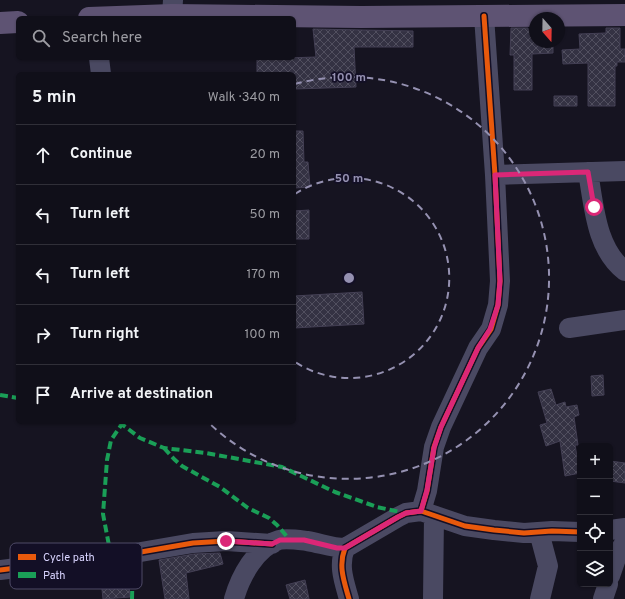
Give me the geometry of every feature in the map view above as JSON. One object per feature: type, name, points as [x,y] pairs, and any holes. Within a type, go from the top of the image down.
[{"type":"main road","points":[[108,16],[173,7],[484,16],[625,15]]},
{"type":"main road","points":[[0,23],[16,22]]},
{"type":"street","points":[[432,599],[427,490],[434,448],[441,427],[478,348],[490,329],[498,305],[500,281],[495,175],[484,16]]},
{"type":"street","points":[[99,60],[101,72]]},
{"type":"street","points":[[495,175],[625,171]]},
{"type":"street","points":[[588,172],[602,238],[608,254],[615,263],[625,271]]},
{"type":"street","points":[[569,328],[625,320]]},
{"type":"street","points":[[234,599],[246,573],[261,551],[280,540],[304,540],[337,548],[345,548],[406,513],[428,513],[465,526],[524,533],[577,532]]},
{"type":"street","points":[[613,530],[625,528]]},
{"type":"street","points":[[539,532],[548,566],[540,599]]},
{"type":"street","points":[[142,552],[193,543],[226,541],[272,544]]},
{"type":"street","points":[[613,567],[618,553],[625,542]]},
{"type":"street","points":[[345,548],[341,559],[342,572],[350,599]]},
{"type":"street","points":[[0,570],[10,569]]},
{"type":"street","points":[[603,599],[607,587]]},
{"type":"building","points":[[511,28],[528,28],[529,48],[553,48],[553,53],[532,54],[532,90],[514,90],[514,55],[510,55]]},
{"type":"building","points":[[606,28],[620,28],[620,49],[625,49],[625,62],[617,62],[617,66],[615,66],[615,106],[588,106],[588,63],[563,64],[562,50],[580,49],[579,34],[606,33]]},
{"type":"building","points":[[313,29],[413,31],[413,47],[354,47],[356,87],[296,89],[296,72],[257,72],[257,60],[296,60],[296,58],[316,57]]},
{"type":"building","points":[[554,96],[577,96],[577,106],[554,106]]},
{"type":"building","points":[[296,131],[303,131],[304,162],[308,162],[310,187],[296,188]]},
{"type":"building","points":[[309,210],[309,239],[296,239],[296,211]]},
{"type":"building","points":[[362,292],[364,324],[296,328],[296,296]]},
{"type":"building","points":[[603,375],[604,395],[592,396],[591,376]]},
{"type":"building","points":[[551,389],[556,405],[565,402],[566,407],[577,405],[579,415],[574,417],[578,443],[575,445],[577,456],[577,474],[565,476],[560,441],[546,446],[540,425],[547,423],[538,392]]},
{"type":"building","points":[[613,461],[625,463],[625,483],[613,481]]},
{"type":"building","points":[[220,553],[223,564],[186,573],[189,599],[165,599],[159,560],[194,554]]},
{"type":"building","points":[[305,580],[309,599],[290,599],[286,585]]},
{"type":"building","points":[[102,589],[129,589],[130,597],[103,599]]},
{"type":"marked path","points":[[0,395],[16,398]]},
{"type":"marked path","points":[[122,424],[140,438],[164,448],[206,453],[282,467],[335,492],[377,507],[405,513]]},
{"type":"marked path","points":[[109,543],[103,514],[107,460],[111,440],[122,424]]},
{"type":"marked path","points":[[164,448],[182,466],[220,487],[248,508],[269,518],[290,540]]},
{"type":"marked path","points":[[132,589],[132,599]]},
{"type":"cycle path","points":[[421,511],[427,491],[434,447],[441,427],[478,348],[491,329],[498,305],[500,281],[495,175],[484,16]]},
{"type":"cycle path","points":[[349,599],[342,567],[345,548],[406,513],[421,511],[465,526],[494,530],[524,533],[552,531],[577,532]]},
{"type":"cycle path","points":[[142,552],[193,543],[226,541],[272,544]]},
{"type":"cycle path","points":[[0,570],[10,569]]},
{"type":"route","points":[[226,541],[272,544],[280,540],[304,540],[337,548],[345,548],[406,513],[421,511],[427,490],[434,448],[441,427],[478,348],[490,329],[498,305],[500,281],[495,175],[549,172],[588,172],[594,207]]}]
